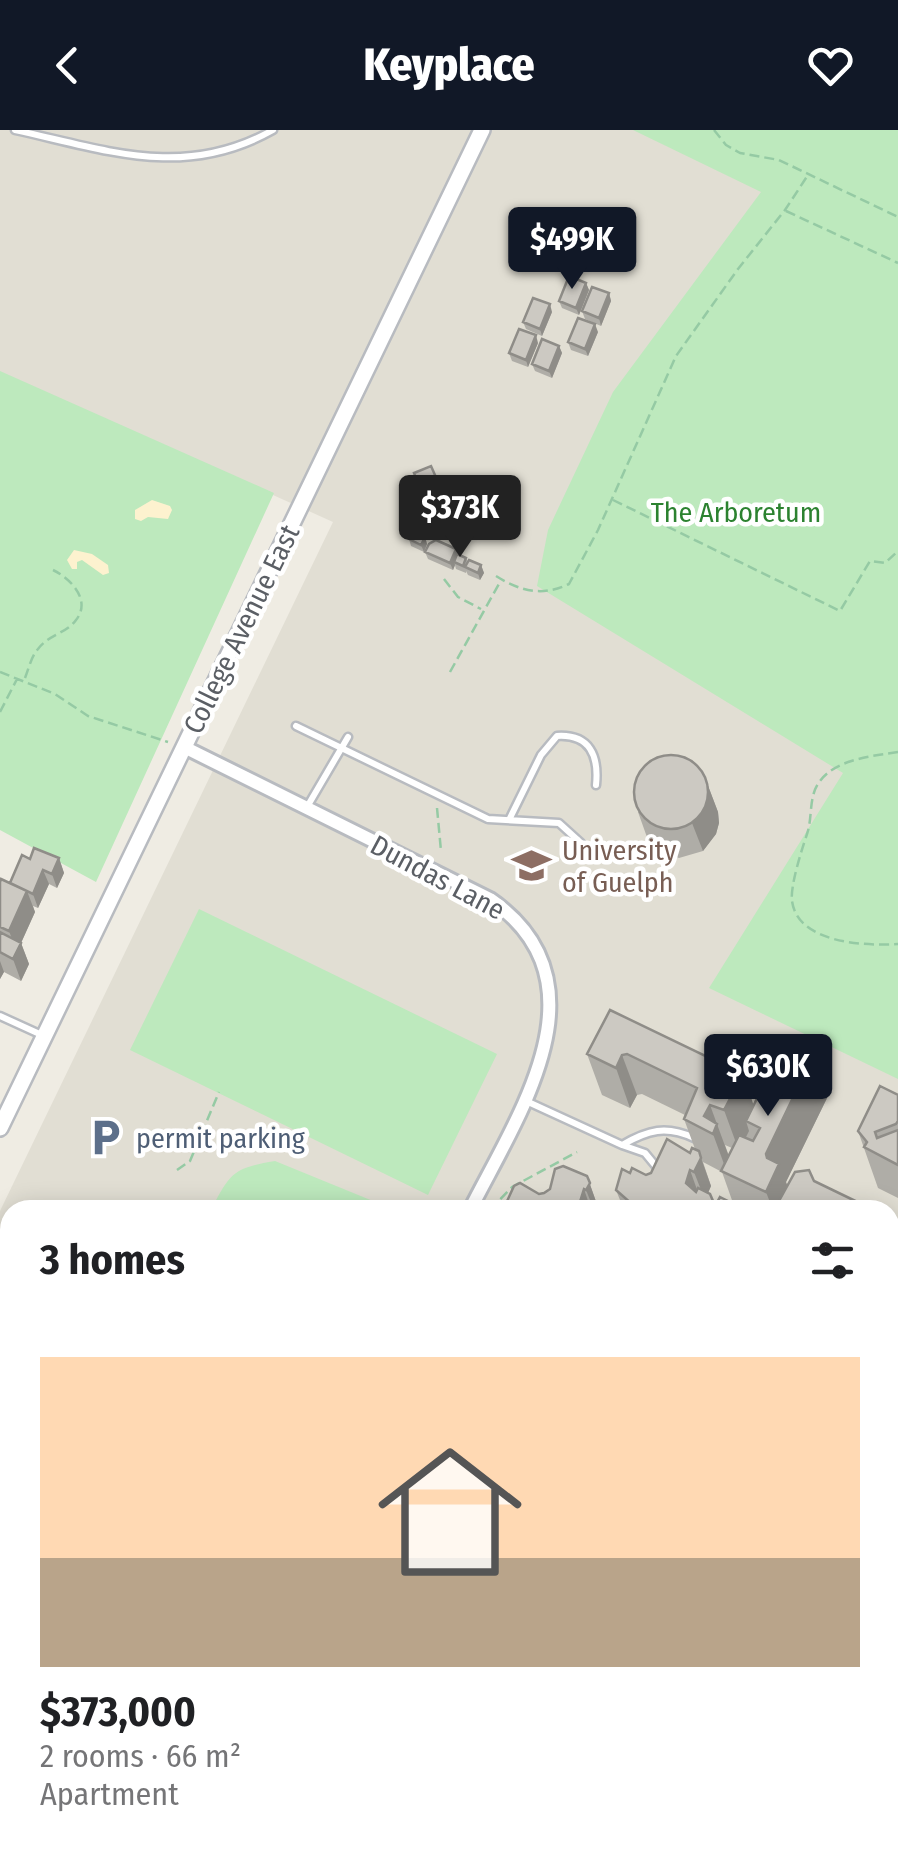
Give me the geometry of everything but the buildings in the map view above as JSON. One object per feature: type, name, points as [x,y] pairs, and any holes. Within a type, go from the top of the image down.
[{"type":"street","name":"College Avenue East","points":[[0,1128],[482,130]]},
{"type":"street","name":"Dundas Lane","points":[[184,747],[490,900],[527,933],[546,974],[550,1009],[545,1046],[525,1100],[475,1200]]},
{"type":"lane","points":[[15,130],[137,157],[174,159],[234,150],[273,130]]},
{"type":"lane","points":[[296,726],[488,820],[558,823],[581,843]]},
{"type":"lane","points":[[510,818],[541,754],[557,736],[588,743],[598,763],[596,785]]},
{"type":"lane","points":[[307,808],[348,737]]},
{"type":"lane","points":[[0,1016],[45,1037]]},
{"type":"lane","points":[[525,1100],[645,1153],[662,1176]]},
{"type":"lane","points":[[622,1145],[658,1129],[681,1132],[707,1144]]},
{"type":"path","points":[[714,130],[740,153],[779,160],[898,218]]},
{"type":"path","points":[[496,576],[525,590],[542,593],[569,584],[676,356],[808,175]]},
{"type":"path","points":[[785,211],[898,263]]},
{"type":"path","points":[[612,499],[840,610],[870,562],[885,563],[898,551]]},
{"type":"path","points":[[25,679],[38,648],[76,620],[80,609],[76,586],[53,570]]},
{"type":"path","points":[[444,578],[458,597],[482,609]]},
{"type":"path","points":[[450,672],[482,609],[502,580]]},
{"type":"path","points":[[0,672],[55,694],[88,716],[184,747]]},
{"type":"path","points":[[0,712],[18,678]]},
{"type":"path","points":[[898,752],[867,756],[821,779],[814,792],[808,832],[798,852],[798,874],[791,900],[799,920],[814,931],[840,940],[898,944]]},
{"type":"path","points":[[436,794],[440,851]]},
{"type":"path","points":[[177,1170],[190,1161],[219,1092]]},
{"type":"path","points":[[500,1200],[512,1187],[578,1152]]},
{"type":"shaded area","name":"University of Guelph","points":[[0,130],[898,130],[898,1200],[5,1200],[333,522],[0,372]]},
{"type":"green space","name":"The Arboretum","points":[[633,130],[898,130],[898,1079],[709,988],[843,773],[537,586],[548,530],[613,392],[761,192]]},
{"type":"green space","points":[[0,371],[274,493],[96,882],[0,830]]},
{"type":"green space","points":[[199,909],[497,1054],[428,1195],[130,1050]]},
{"type":"green space","points":[[275,1161],[371,1200],[216,1200],[234,1174]]},
{"type":"sand","points":[[152,500],[170,506],[168,519],[135,519],[135,510]]},
{"type":"sand","points":[[74,550],[92,554],[108,565],[109,573],[103,575],[82,560],[77,562],[77,569],[72,569],[67,560]]},
{"type":"place","name":"University of Guelph","points":[[532,866]]},
{"type":"place","name":"permit parking","points":[[106,1138]]}]
